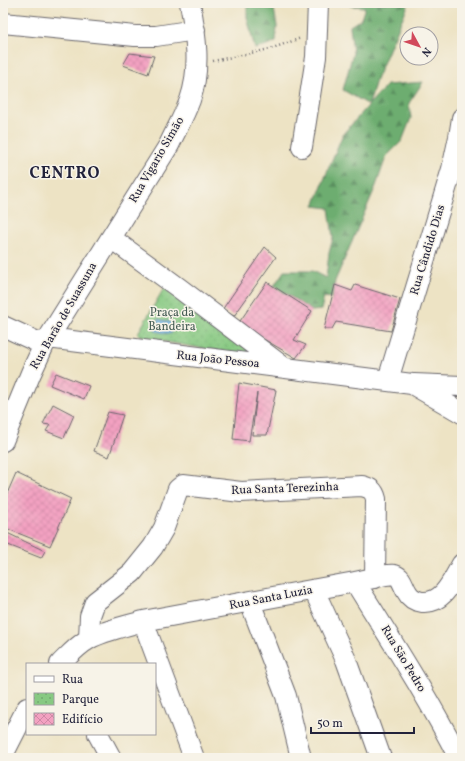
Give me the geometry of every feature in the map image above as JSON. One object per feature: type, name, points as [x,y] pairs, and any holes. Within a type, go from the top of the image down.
[{"type":"street","name":"Rua Vigario Simão","points":[[110,238],[169,145],[183,117],[191,94],[197,50],[190,3]]},
{"type":"street","points":[[302,147],[316,57],[318,3]]},
{"type":"street","points":[[3,23],[135,36],[156,36],[195,30]]},
{"type":"street","name":"Rua Cândido Dias","points":[[388,380],[452,169],[462,118]]},
{"type":"street","points":[[110,238],[180,288],[283,367]]},
{"type":"street","name":"Rua Barão de Suassuna","points":[[3,441],[31,373],[46,342],[110,238]]},
{"type":"street","name":"Rua João Pessoa","points":[[3,326],[46,342],[283,367],[412,384]]},
{"type":"street","points":[[412,384],[462,386]]},
{"type":"street","points":[[412,384],[462,413]]},
{"type":"street","name":"Rua Santa Terezinha","points":[[89,639],[90,616],[95,602],[132,573],[153,547],[164,528],[178,489],[183,485],[241,492],[362,486],[369,487],[375,494],[374,578]]},
{"type":"street","name":"Rua Santa Luzia","points":[[61,663],[89,639],[115,629],[143,622],[355,582],[389,574],[397,576],[402,581],[410,596],[418,601],[424,602],[434,600],[445,593],[462,564]]},
{"type":"street","name":"Rua São Pedro","points":[[355,582],[401,655],[441,723],[459,758]]},
{"type":"street","points":[[314,590],[346,660],[382,758]]},
{"type":"street","points":[[250,602],[286,696],[301,758]]},
{"type":"street","points":[[143,622],[194,758]]},
{"type":"street","points":[[3,755],[26,710]]},
{"type":"street","points":[[99,735],[111,758]]},
{"type":"path","points":[[195,67],[219,59],[270,49],[317,32]]},
{"type":"green space","points":[[247,3],[273,3],[277,26],[276,42],[255,49],[247,17]]},
{"type":"green space","points":[[351,3],[409,3],[376,80],[369,104],[387,85],[423,82],[409,103],[411,118],[402,141],[386,157],[376,186],[335,281],[332,298],[324,297],[321,310],[312,311],[274,286],[284,271],[312,271],[326,278],[329,253],[333,238],[329,208],[314,206],[343,134],[369,105],[343,90],[353,53],[350,26],[361,19],[365,7],[350,6]]},
{"type":"green space","name":"Praça da Bandeira","points":[[164,288],[249,350],[249,354],[246,356],[161,341],[139,335],[138,333]]},
{"type":"water","points":[[158,319],[174,323],[171,334],[155,331]]},
{"type":"building","points":[[130,53],[154,56],[148,74],[123,65]]},
{"type":"building","points":[[265,247],[276,257],[234,316],[222,310]]},
{"type":"building","points":[[267,282],[312,311],[294,340],[306,345],[296,358],[238,324]]},
{"type":"building","points":[[335,285],[352,291],[355,285],[400,299],[391,331],[336,322],[332,329],[324,329]]},
{"type":"building","points":[[56,373],[89,386],[84,399],[50,385]]},
{"type":"building","points":[[239,383],[276,390],[267,435],[252,435],[257,393],[249,441],[233,439]]},
{"type":"building","points":[[53,404],[74,415],[64,438],[46,431],[50,425],[43,424]]},
{"type":"building","points":[[108,412],[123,415],[109,457],[94,451]]},
{"type":"building","points":[[16,473],[71,499],[50,546],[3,527],[3,503]]},
{"type":"building","points":[[3,531],[45,551],[41,558],[3,543]]},
{"type":"district","name":"CENTRO","points":[[65,174]]}]
